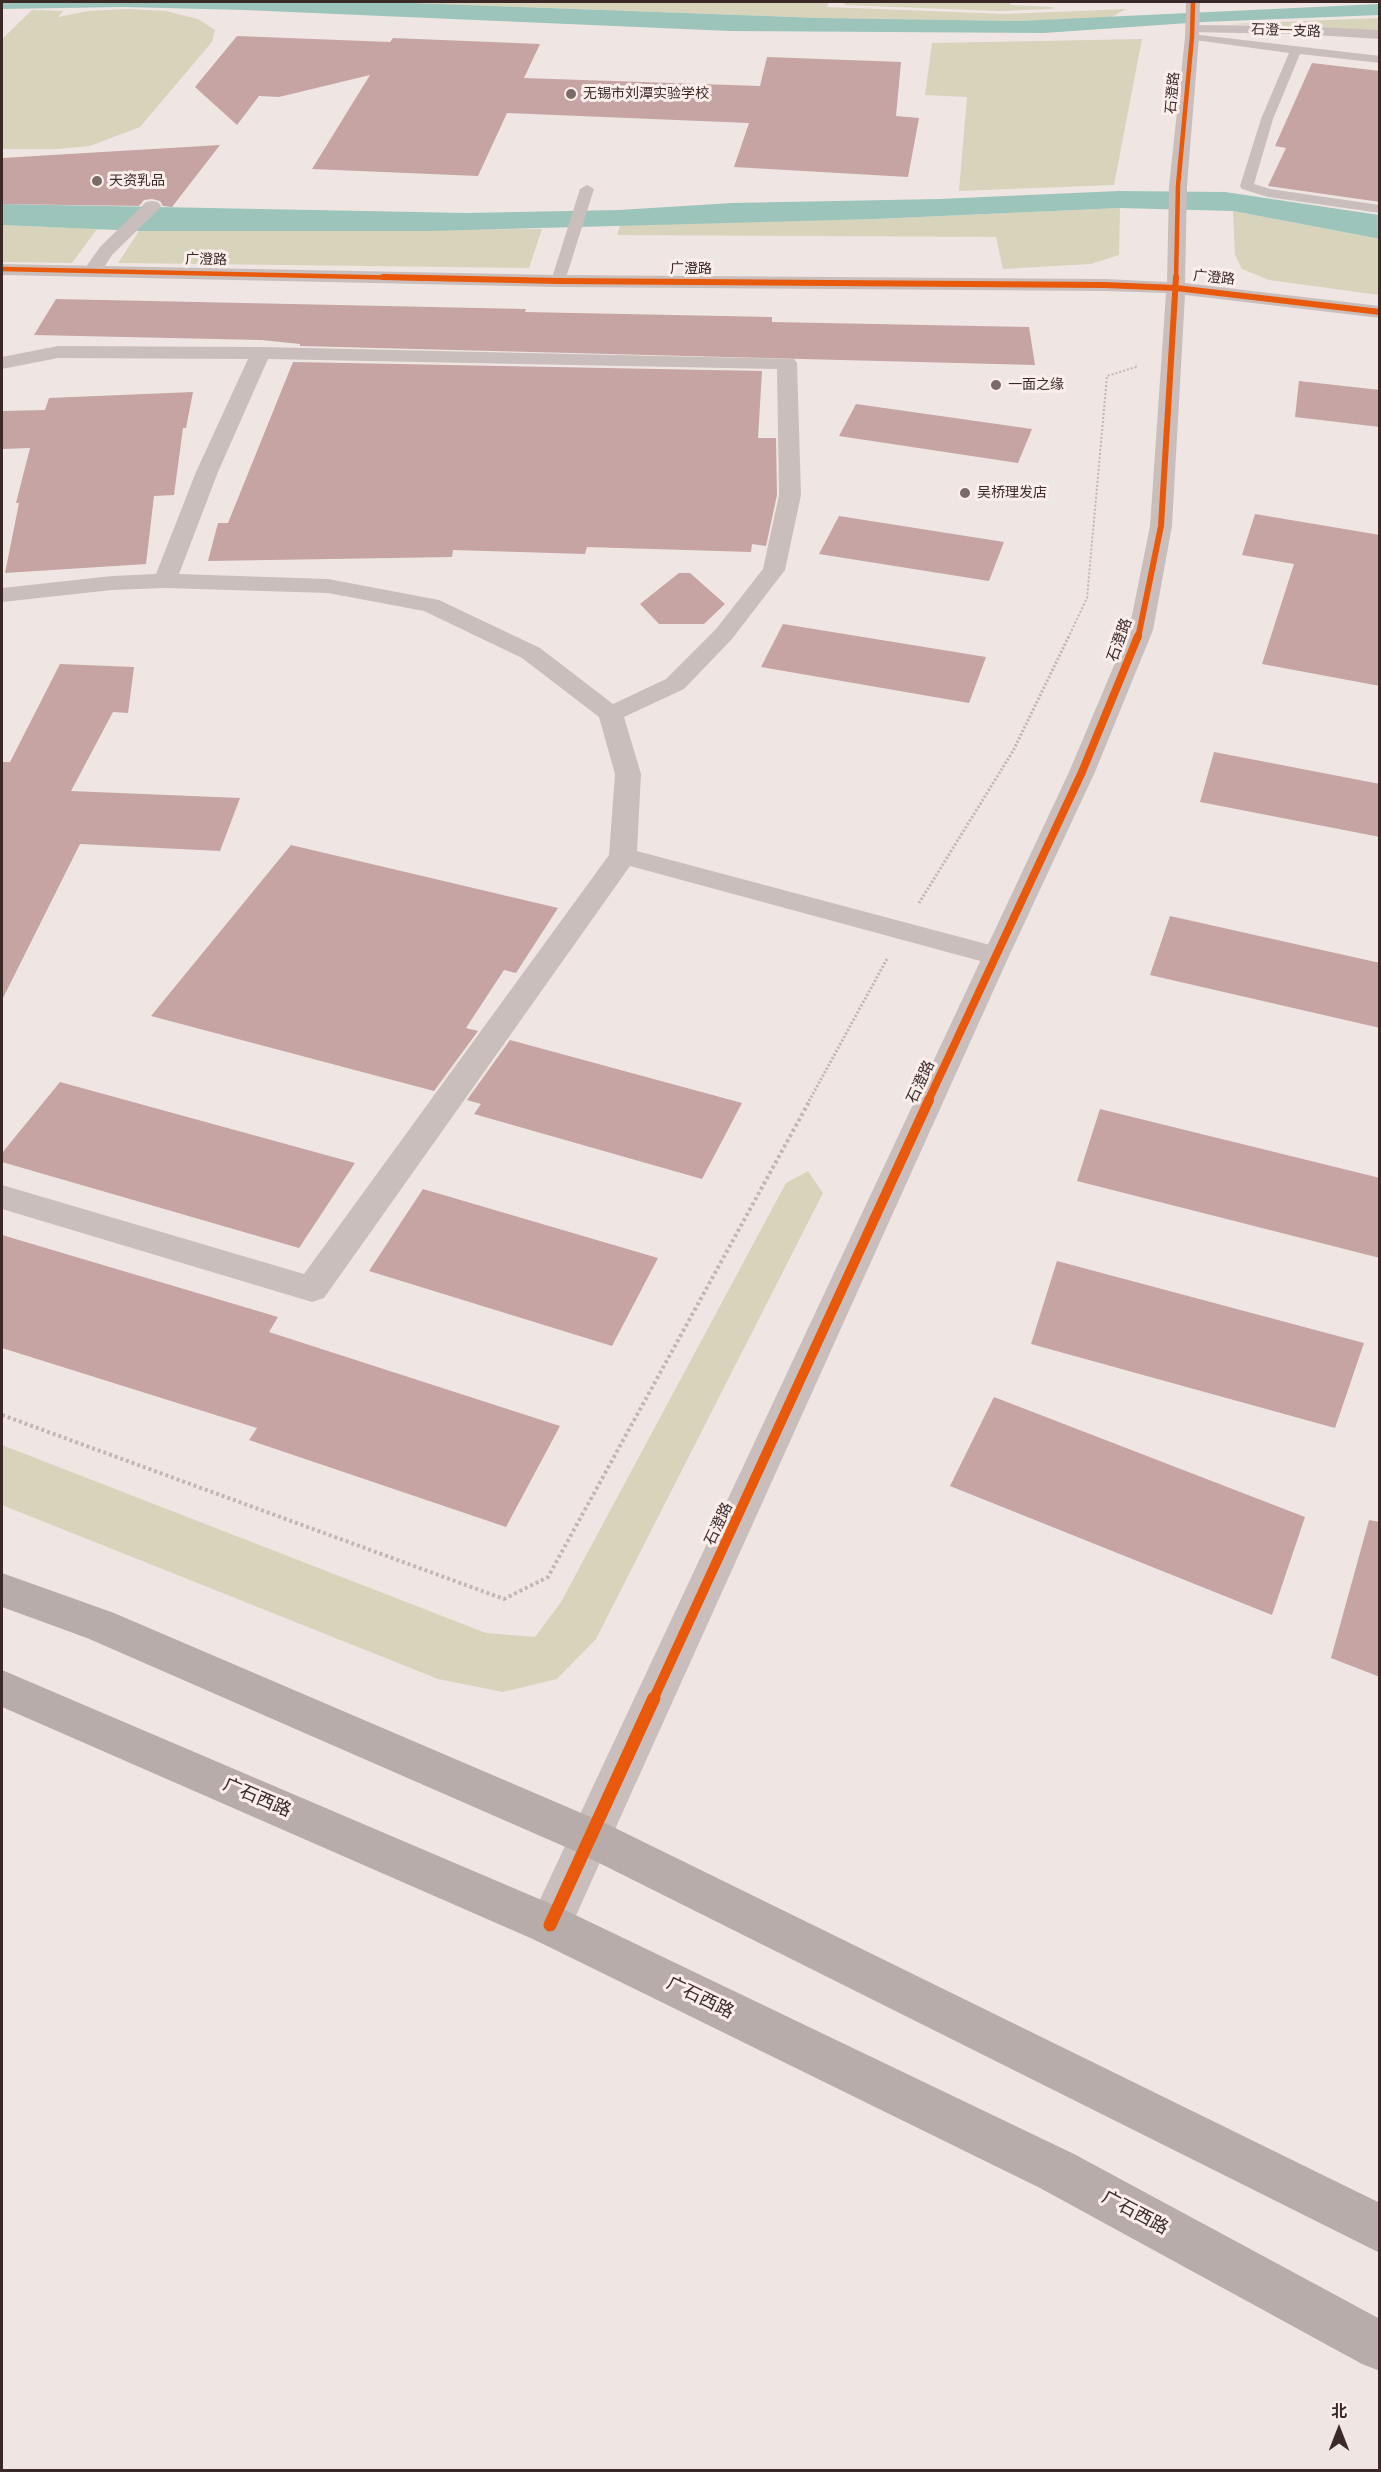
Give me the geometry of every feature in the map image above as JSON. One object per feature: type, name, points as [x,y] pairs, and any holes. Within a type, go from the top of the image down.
[{"type":"main road","points":[[2,1590],[100,1625],[592,1838],[1380,2229]]},
{"type":"main road","name":"广石西路","points":[[2,1688],[550,1925],[1057,2171],[1380,2346]]},
{"type":"street","name":"石澄路","points":[[550,1925],[592,1838],[995,956],[1083,772],[1141,630],[1161,526],[1176,288],[1178,200],[1192,33],[1192,4]]},
{"type":"street","name":"石澄一支路","points":[[1192,33],[1297,30],[1380,35]]},
{"type":"street","points":[[92,271],[106,251],[152,206]]},
{"type":"street","name":"广澄路","points":[[2,268],[558,281],[1105,285],[1176,288],[1380,312]]},
{"type":"street","points":[[2,363],[58,352],[261,353],[788,363],[790,495],[774,570],[724,634],[675,684],[611,714]]},
{"type":"street","points":[[165,581],[207,472],[261,353]]},
{"type":"street","points":[[2,596],[112,583],[165,581],[328,586],[431,605],[531,653],[611,714],[627,774],[622,856],[312,1289],[2,1197]]},
{"type":"street","points":[[622,856],[995,956]]},
{"type":"lane","points":[[1192,33],[1296,50],[1380,60]]},
{"type":"lane","points":[[1296,50],[1267,119],[1247,186],[1268,193],[1380,209]]},
{"type":"lane","points":[[558,281],[576,230],[587,189]]},
{"type":"path","points":[[2,1415],[504,1599],[548,1577],[902,931],[1012,751],[1087,598],[1107,376],[1136,367],[1136,355]]},
{"type":"shaded area","points":[[384,2],[829,2],[827,7],[1005,14],[1126,9],[1110,18],[1019,21],[821,18]]},
{"type":"shaded area","points":[[846,2],[1010,2],[1010,5],[1053,7],[1052,9],[999,11],[844,5]]},
{"type":"shaded area","points":[[126,9],[166,11],[198,19],[215,30],[212,42],[140,127],[90,146],[57,149],[2,149],[2,39],[32,10],[63,11],[58,17],[88,11]]},
{"type":"shaded area","points":[[1379,18],[1380,30],[1229,24]]},
{"type":"shaded area","points":[[1142,39],[1114,185],[959,191],[967,97],[925,95],[932,43]]},
{"type":"shaded area","points":[[1120,208],[1119,255],[1091,264],[1003,269],[996,237],[617,235],[620,225],[875,219]]},
{"type":"shaded area","points":[[1233,211],[1379,239],[1379,295],[1269,280],[1242,269],[1235,255]]},
{"type":"shaded area","points":[[2,225],[97,229],[72,263],[2,262]]},
{"type":"shaded area","points":[[542,229],[529,268],[118,263],[139,231]]},
{"type":"shaded area","points":[[808,1171],[823,1193],[596,1639],[557,1679],[503,1692],[438,1679],[2,1505],[2,1445],[486,1633],[535,1637],[561,1602],[786,1183]]},
{"type":"water","points":[[2,2],[384,2],[821,18],[1019,21],[1379,4],[1380,15],[1203,22],[1044,33],[730,31],[244,10],[123,7],[2,9]]},
{"type":"water","points":[[1119,191],[1225,192],[1379,215],[1380,239],[1233,211],[1120,208],[875,219],[429,231],[139,231],[2,225],[2,204],[467,213],[619,210],[732,203],[939,199]]},
{"type":"building","points":[[237,36],[390,42],[393,38],[540,44],[524,78],[760,86],[767,57],[901,62],[896,116],[919,118],[908,177],[734,167],[749,123],[507,113],[478,176],[312,169],[370,75],[279,97],[259,96],[237,125],[195,87]]},
{"type":"building","points":[[1312,63],[1380,71],[1380,202],[1268,186],[1286,148],[1275,146]]},
{"type":"building","name":"天资乳品","points":[[220,145],[172,207],[163,206],[160,201],[152,199],[144,200],[139,206],[2,204],[2,158]]},
{"type":"building","points":[[56,299],[526,309],[525,312],[772,317],[772,322],[1029,327],[1035,365],[300,346],[300,344],[261,340],[34,335]]},
{"type":"building","points":[[293,362],[762,371],[758,438],[776,438],[777,495],[766,546],[752,544],[751,552],[587,547],[585,554],[453,550],[452,557],[208,561],[218,523],[228,523]]},
{"type":"building","points":[[1299,381],[1380,390],[1380,427],[1295,417]]},
{"type":"building","points":[[193,392],[186,428],[183,428],[174,495],[154,496],[146,564],[5,573],[19,503],[16,503],[30,448],[2,449],[2,411],[45,410],[49,398]]},
{"type":"building","points":[[856,404],[1032,429],[1018,463],[839,436]]},
{"type":"building","points":[[1255,514],[1380,535],[1380,686],[1262,664],[1294,564],[1242,555]]},
{"type":"building","points":[[839,516],[1004,542],[989,581],[819,554]]},
{"type":"building","points":[[679,573],[690,573],[725,604],[704,624],[659,624],[640,604]]},
{"type":"building","points":[[783,624],[986,657],[969,703],[761,667]]},
{"type":"building","points":[[60,664],[134,667],[128,713],[113,712],[71,791],[240,798],[220,851],[80,844],[2,1000],[2,762],[10,762]]},
{"type":"building","points":[[1214,752],[1380,784],[1380,837],[1200,802]]},
{"type":"building","points":[[291,845],[558,908],[516,973],[504,970],[466,1028],[478,1031],[434,1091],[151,1016]]},
{"type":"building","points":[[1170,916],[1380,963],[1380,1028],[1150,975]]},
{"type":"building","points":[[510,1040],[742,1103],[702,1179],[474,1114],[481,1104],[467,1100]]},
{"type":"building","points":[[60,1082],[355,1163],[299,1248],[2,1162],[2,1153]]},
{"type":"building","points":[[1100,1109],[1380,1178],[1380,1258],[1077,1181]]},
{"type":"building","points":[[423,1189],[658,1258],[612,1346],[369,1271]]},
{"type":"building","points":[[2,1235],[278,1317],[269,1332],[560,1426],[506,1527],[249,1440],[257,1428],[2,1348]]},
{"type":"building","points":[[1057,1261],[1364,1343],[1335,1428],[1031,1344]]},
{"type":"building","points":[[994,1397],[1305,1517],[1272,1615],[950,1486]]},
{"type":"building","points":[[1369,1520],[1380,1522],[1380,1677],[1331,1658]]},
{"type":"cycle path","points":[[550,1925],[995,956],[1082,772],[1141,630],[1161,526],[1176,288],[1178,186],[1192,37],[1193,2]]},
{"type":"cycle path","points":[[2,269],[558,281],[1105,285],[1176,288],[1380,312]]},
{"type":"place","name":"无锡市刘潭实验学校","points":[[571,94]]},
{"type":"place","name":"天资乳品","points":[[97,181]]},
{"type":"place","name":"一面之缘","points":[[996,385]]},
{"type":"place","name":"吴桥理发店","points":[[965,493]]}]
